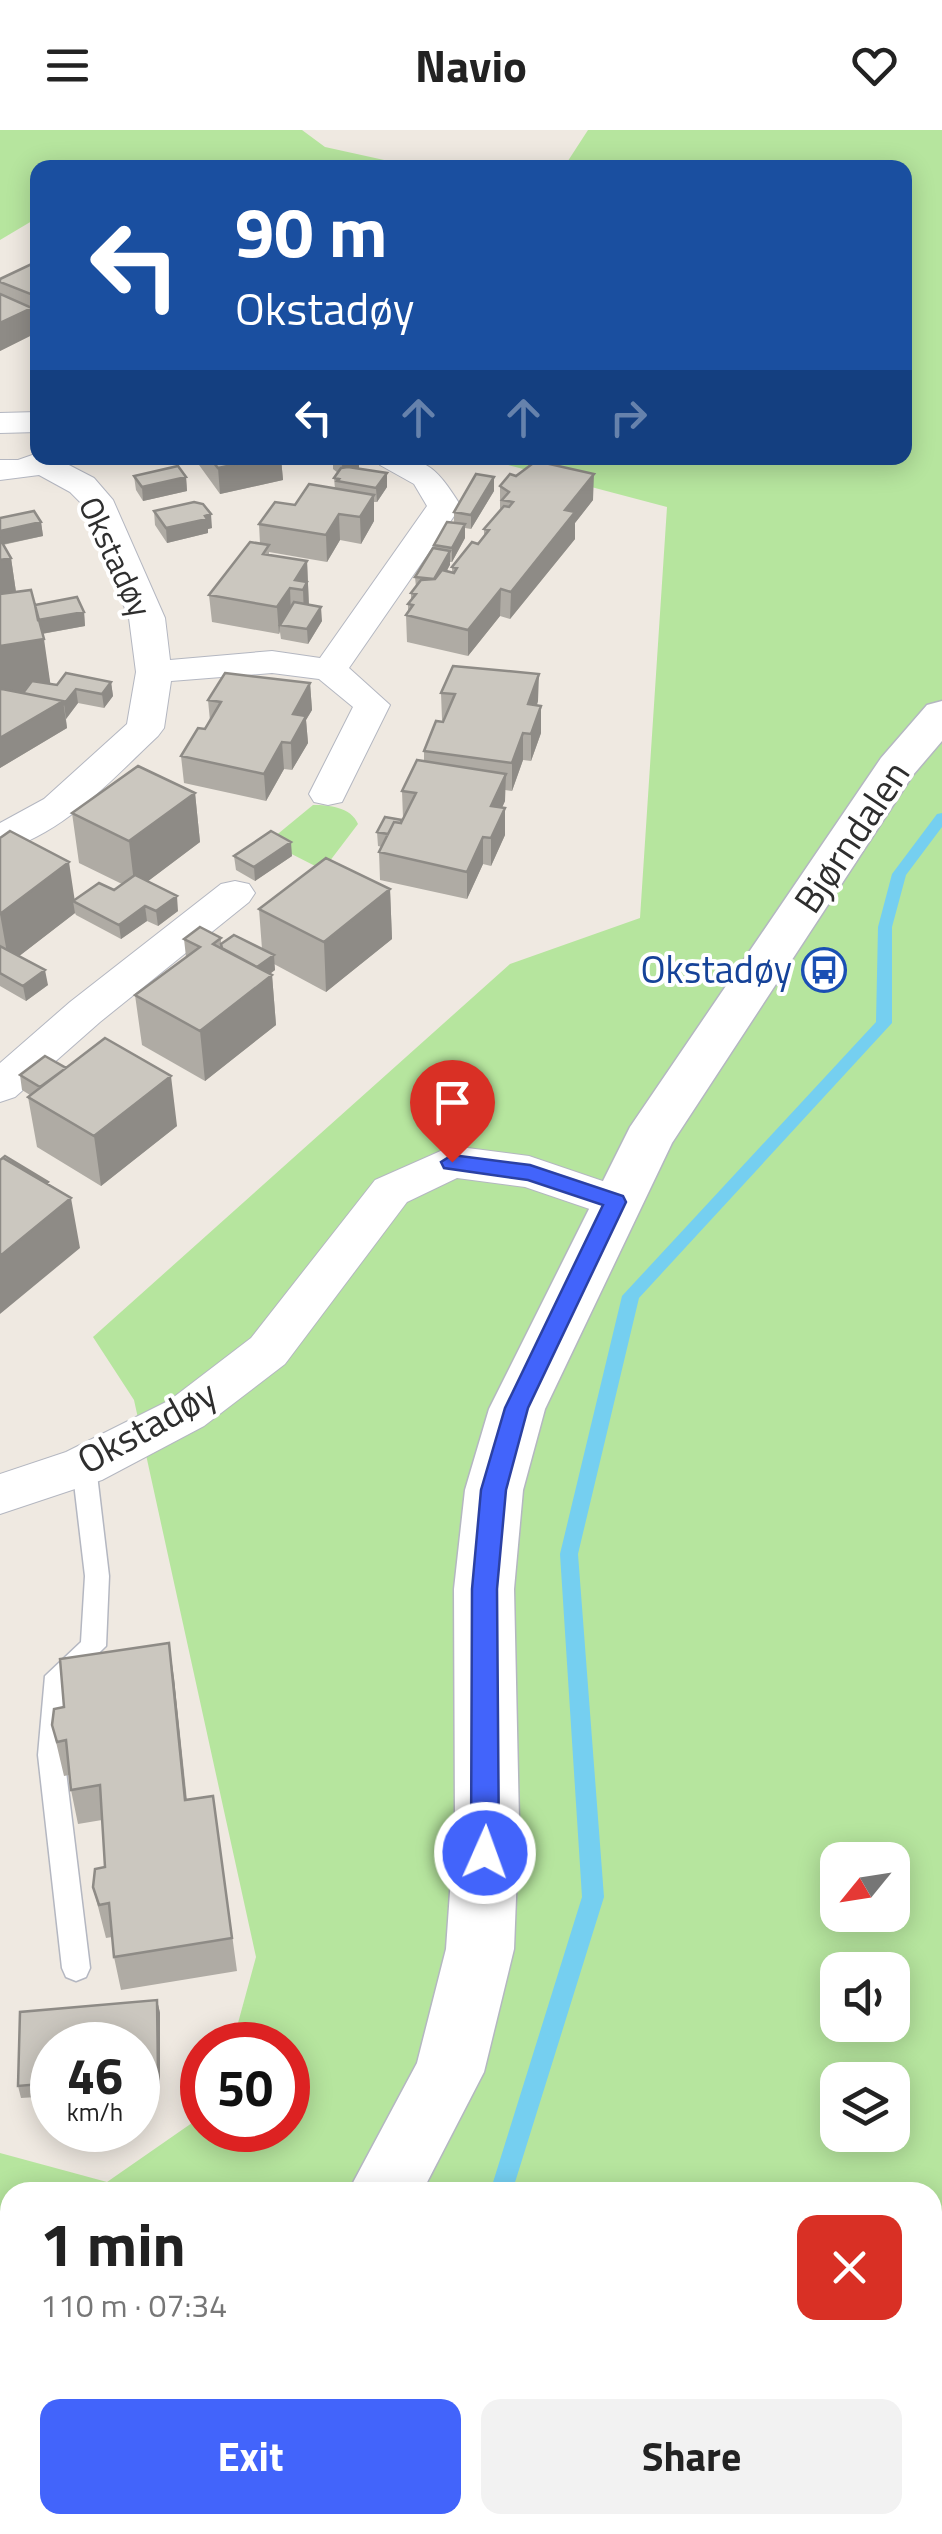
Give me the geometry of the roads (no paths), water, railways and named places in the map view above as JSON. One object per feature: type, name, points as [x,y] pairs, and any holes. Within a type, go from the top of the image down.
[{"type":"main road","name":"Bjørndalen","points":[[389,2182],[449,2072],[480,1949],[487,1821],[484,1589],[494,1490],[517,1408],[648,1139],[886,784],[942,714]]},
{"type":"street","points":[[0,422],[30,422]]},
{"type":"street","name":"Okstadøy","points":[[0,470],[30,465]]},
{"type":"street","name":"Okstadøy","points":[[0,839],[58,807],[145,728],[154,672],[147,618],[96,500],[55,465]]},
{"type":"street","points":[[330,670],[444,506],[427,478],[404,465]]},
{"type":"street","points":[[154,672],[272,662],[330,670],[372,705],[328,794]]},
{"type":"street","points":[[0,1087],[85,1012],[236,893]]},
{"type":"street","name":"Okstadøy","points":[[0,1494],[84,1466],[187,1413],[268,1351],[391,1191],[452,1162],[530,1172],[616,1202]]},
{"type":"lane","points":[[76,1968],[52,1755],[58,1676],[93,1646],[96,1576],[84,1466]]},
{"type":"waterway","points":[[504,2182],[593,1897],[569,1554],[631,1296],[884,1023],[885,927],[899,874],[942,817]]},
{"type":"place","name":"Okstadøy","points":[[824,970]]}]
